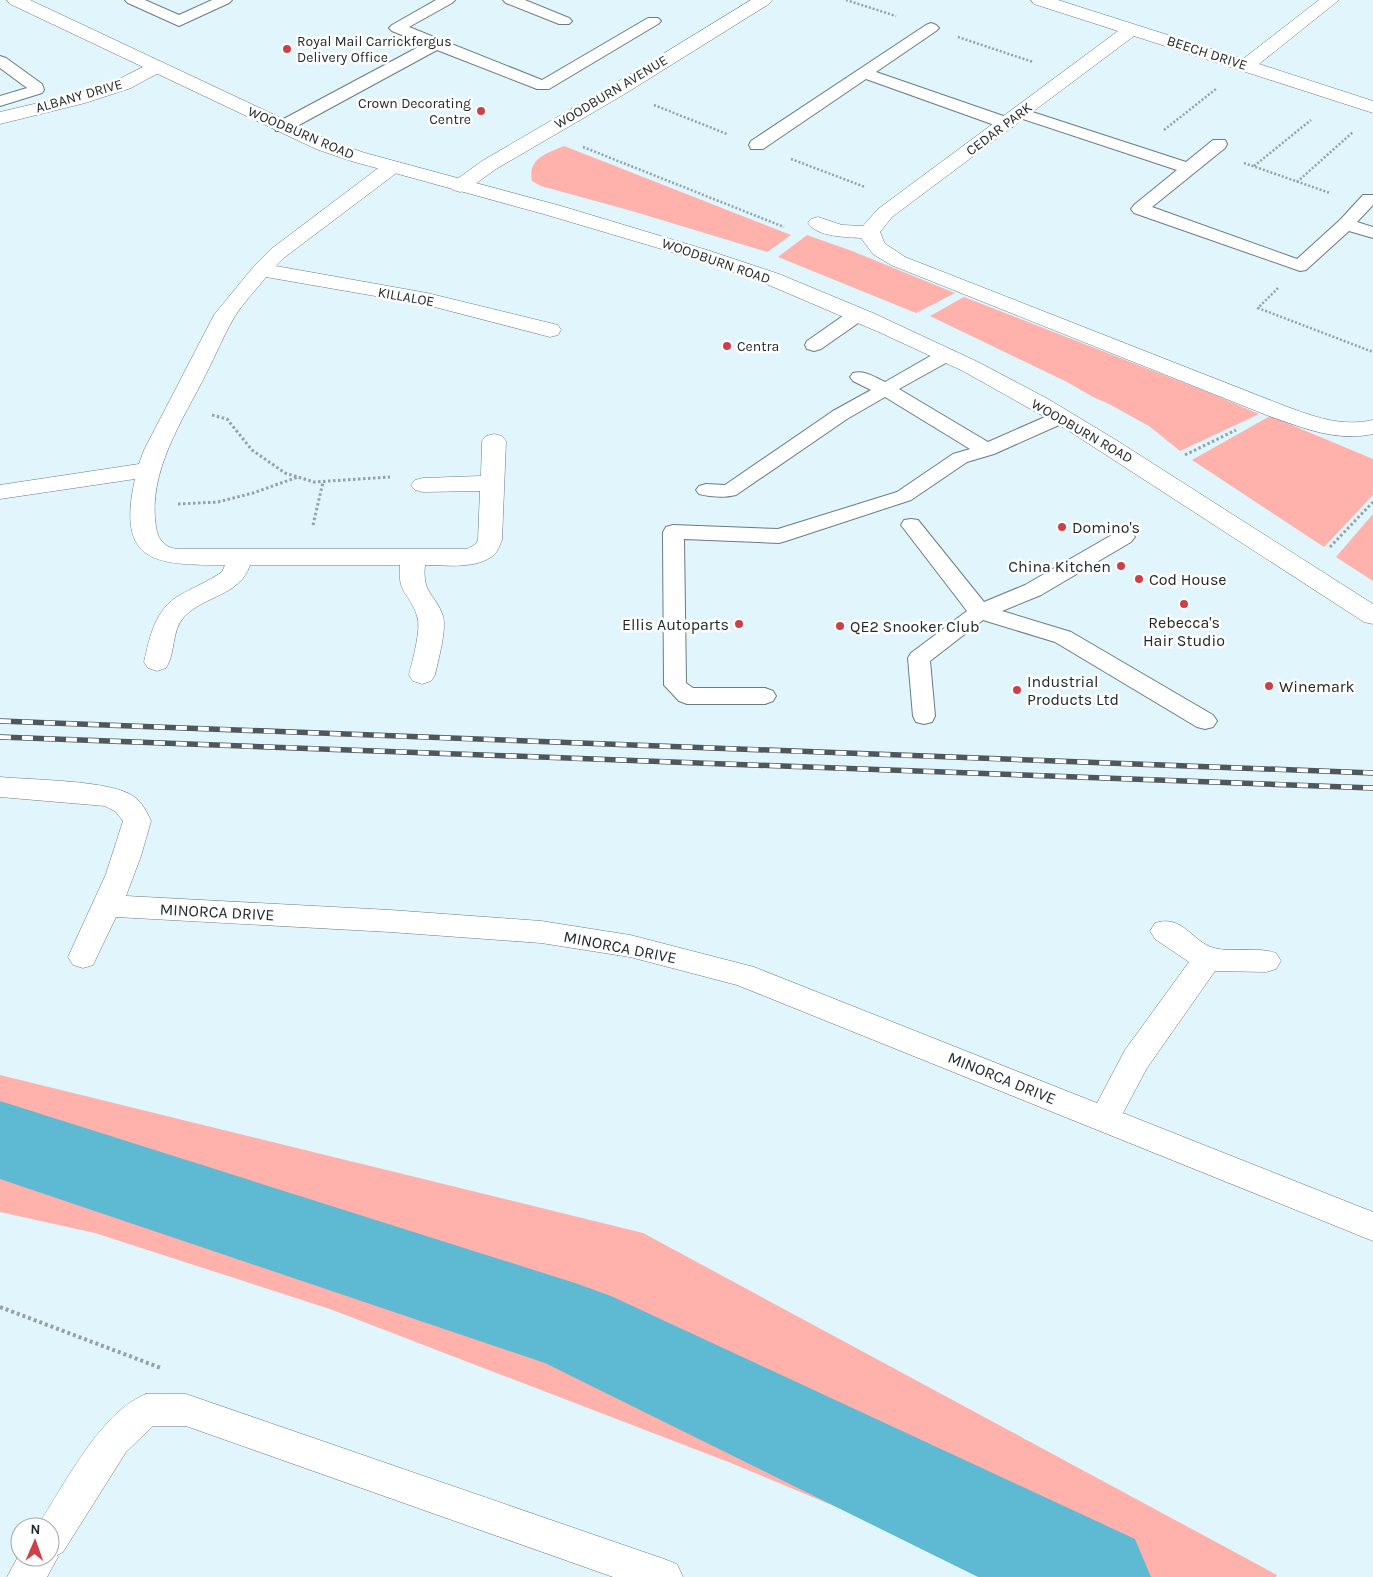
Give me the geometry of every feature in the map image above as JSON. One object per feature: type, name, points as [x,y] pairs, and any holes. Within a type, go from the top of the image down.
[{"type":"street","name":"WOODBURN ROAD","points":[[16,0],[323,145],[460,186],[638,234],[695,252],[750,271],[857,314],[946,355],[1061,417],[1151,471],[1373,616]]},
{"type":"street","name":"BEECH DRIVE","points":[[1040,0],[1373,106]]},
{"type":"street","points":[[1246,66],[1330,0]]},
{"type":"street","name":"WOODBURN AVENUE","points":[[460,186],[490,165],[753,2]]},
{"type":"street","name":"CEDAR PARK","points":[[870,232],[885,213],[1132,29]]},
{"type":"street","name":"ALBANY DRIVE","points":[[0,118],[78,99],[124,84],[155,67]]},
{"type":"street","points":[[392,166],[278,253],[261,270],[225,314],[148,470],[143,521],[149,543],[159,552],[166,555],[190,557],[466,558],[477,555],[486,549],[491,534],[494,441]]},
{"type":"street","points":[[818,223],[839,231],[870,232],[875,245],[898,261],[1277,411],[1331,428],[1357,429],[1373,427]]},
{"type":"street","name":"KILLALOE","points":[[261,270],[426,299],[550,330]]},
{"type":"street","points":[[0,492],[148,470]]},
{"type":"street","points":[[423,485],[493,483]]},
{"type":"street","points":[[157,662],[167,623],[172,615],[185,603],[231,578],[235,573],[240,557]]},
{"type":"street","points":[[413,557],[411,576],[414,588],[430,616],[431,626],[422,675]]},
{"type":"street","points":[[0,787],[107,796],[119,799],[134,813],[137,821],[133,839],[108,906],[83,957]]},
{"type":"street","name":"MINORCA DRIVE","points":[[108,906],[390,920],[541,932],[630,946],[743,974],[1373,1227]]},
{"type":"street","points":[[1164,931],[1206,959],[1266,962]]},
{"type":"street","points":[[1104,1119],[1136,1059],[1206,959]]},
{"type":"street","points":[[60,1524],[114,1440],[146,1410],[186,1410],[664,1577]]},
{"type":"lane","points":[[134,0],[179,21],[224,0]]},
{"type":"lane","points":[[447,0],[397,28],[543,86],[652,21]]},
{"type":"lane","points":[[511,0],[564,21]]},
{"type":"lane","points":[[757,145],[931,28]]},
{"type":"lane","points":[[282,127],[436,44]]},
{"type":"lane","points":[[0,61],[36,87],[36,90],[0,101]]},
{"type":"lane","points":[[864,73],[1189,168]]},
{"type":"lane","points":[[1215,148],[1140,209],[1300,266],[1346,224],[1366,202]]},
{"type":"lane","points":[[1346,224],[1373,233]]},
{"type":"lane","points":[[814,344],[857,314]]},
{"type":"lane","points":[[706,490],[729,491],[840,415],[946,355]]},
{"type":"lane","points":[[860,377],[886,389],[987,450]]},
{"type":"lane","points":[[765,696],[687,696],[675,684],[673,532],[779,536],[904,496],[960,458],[987,450],[1061,417]]},
{"type":"lane","points":[[911,525],[980,612],[1063,637],[1204,721]]},
{"type":"lane","points":[[924,716],[919,658],[980,612],[1033,590],[1124,537]]},
{"type":"path","points":[[1136,151],[1246,66]]},
{"type":"path","points":[[1253,167],[1340,96]]},
{"type":"path","points":[[1297,182],[1359,127]]},
{"type":"path","points":[[545,132],[784,227]]},
{"type":"path","points":[[1215,148],[1253,167],[1366,202]]},
{"type":"path","points":[[1300,266],[1258,308],[1373,352]]},
{"type":"path","points":[[178,407],[227,419],[252,450],[285,473],[314,482],[406,475],[405,486],[423,485]]},
{"type":"path","points":[[1151,471],[1277,411]]},
{"type":"path","points":[[143,506],[218,502],[253,493],[299,477]]},
{"type":"path","points":[[305,558],[323,482]]},
{"type":"path","points":[[1307,572],[1373,502]]},
{"type":"path","points":[[0,1307],[167,1371],[186,1410]]},
{"type":"shaded area","points":[[564,146],[791,235],[767,252],[632,211],[541,186],[532,181],[531,173],[536,162],[546,154]]},
{"type":"shaded area","points":[[807,235],[852,251],[955,293],[916,313],[778,257]]},
{"type":"shaded area","points":[[964,297],[1259,414],[1180,451],[1149,426],[1109,404],[930,316]]},
{"type":"shaded area","points":[[1270,416],[1373,459],[1373,495],[1324,547],[1192,460]]},
{"type":"shaded area","points":[[1373,514],[1373,581],[1336,557]]},
{"type":"shaded area","points":[[0,1075],[643,1233],[1277,1575],[1276,1577],[1004,1577],[731,1463],[330,1309],[95,1233],[0,1212]]},
{"type":"waterway","points":[[0,1140],[575,1328],[1095,1577]]},
{"type":"railway","points":[[0,721],[1373,773]]},
{"type":"railway","points":[[0,737],[1373,788]]},
{"type":"place","name":"Royal Mail Carrickfergus Delivery Office","points":[[287,49]]},
{"type":"place","name":"Crown Decorating Centre","points":[[481,111]]},
{"type":"place","name":"Centra","points":[[727,346]]},
{"type":"place","name":"Domino's","points":[[1062,527]]},
{"type":"place","name":"China Kitchen","points":[[1121,566]]},
{"type":"place","name":"Cod House","points":[[1139,579]]},
{"type":"place","name":"Rebecca's Hair Studio","points":[[1184,604]]},
{"type":"place","name":"Ellis Autoparts","points":[[739,624]]},
{"type":"place","name":"QE2 Snooker Club","points":[[840,626]]},
{"type":"place","name":"Winemark","points":[[1269,686]]},
{"type":"place","name":"Industrial Products Ltd","points":[[1017,690]]}]
